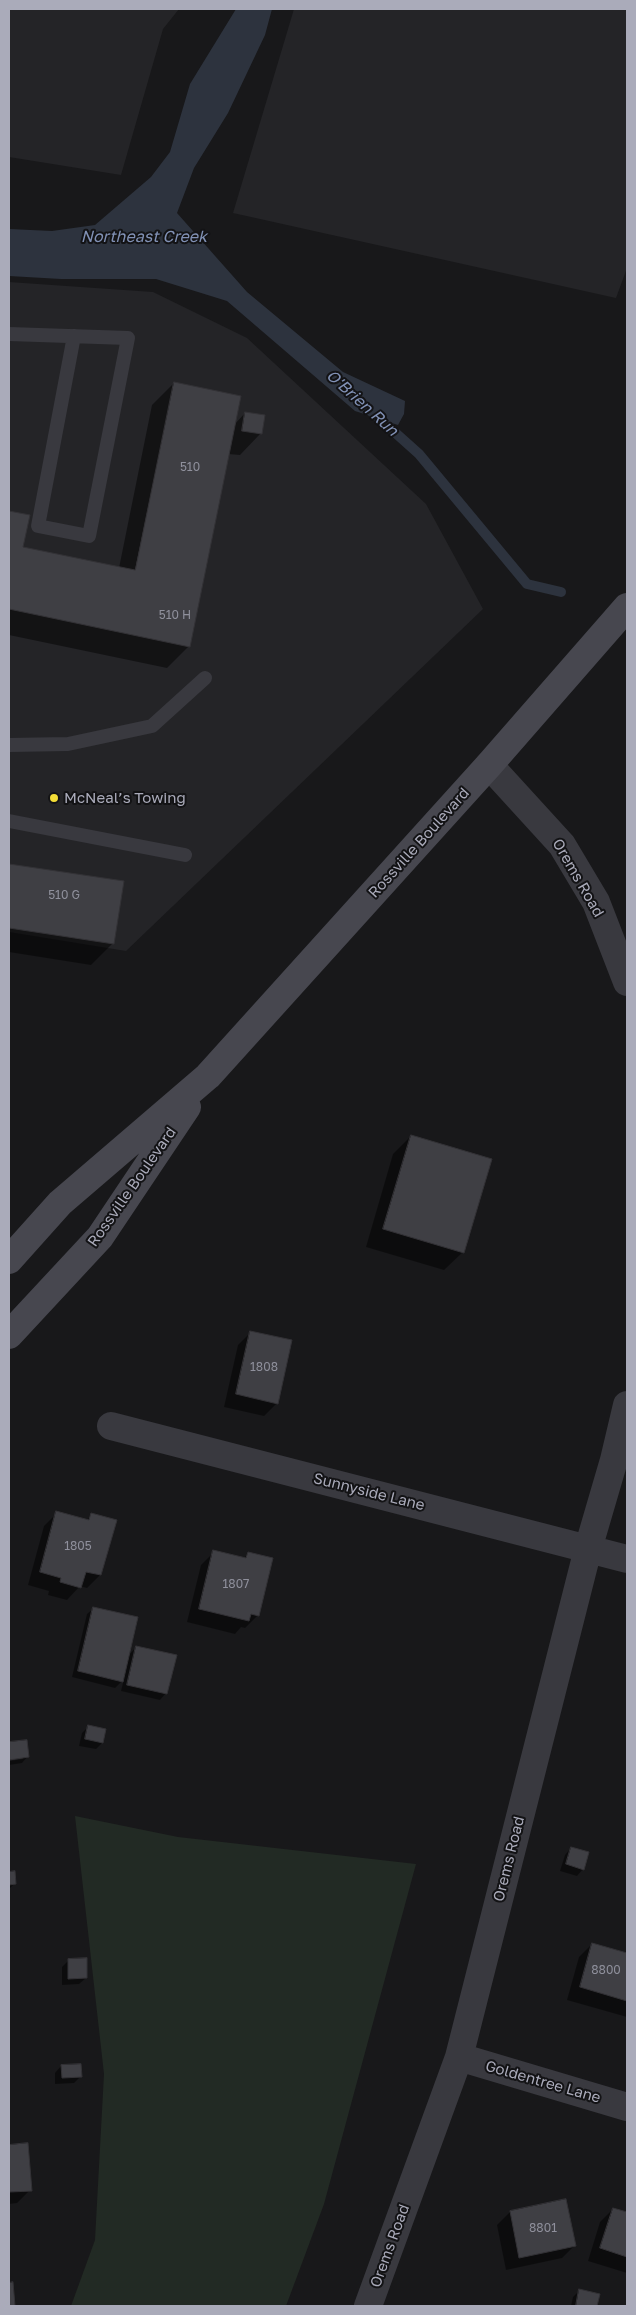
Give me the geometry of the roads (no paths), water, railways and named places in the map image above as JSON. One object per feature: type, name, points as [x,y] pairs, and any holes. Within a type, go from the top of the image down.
[{"type":"main road","name":"Rossville Boulevard","points":[[9,1260],[60,1204],[208,1076],[490,765],[627,607]]},
{"type":"main road","name":"Rossville Boulevard","points":[[9,1336],[100,1237],[208,1076]]},
{"type":"street","name":"Orems Road","points":[[490,765],[562,845],[596,902],[627,982]]},
{"type":"street","name":"Orems Road","points":[[368,2306],[459,2057],[588,1549],[614,1460],[627,1405]]},
{"type":"street","name":"Sunnyside Lane","points":[[111,1426],[627,1559]]},
{"type":"street","name":"Goldentree Lane","points":[[459,2057],[627,2106]]},
{"type":"lane","points":[[9,334],[74,336],[128,338],[89,536],[38,526],[74,336]]},
{"type":"lane","points":[[9,745],[68,744],[152,726],[205,678]]},
{"type":"lane","points":[[9,821],[185,855]]},
{"type":"water","name":"Northeast Creek","points":[[236,9],[272,9],[265,35],[228,113],[194,168],[177,213],[247,292],[343,372],[405,401],[404,414],[398,425],[355,411],[227,301],[156,279],[61,279],[9,276],[9,229],[52,231],[95,225],[151,177],[170,152],[190,84]]},
{"type":"waterway","name":"O'Brien Run","points":[[371,411],[419,454],[527,584],[561,592]]},
{"type":"place","name":"McNeal’s Towing","points":[[54,798]]}]
